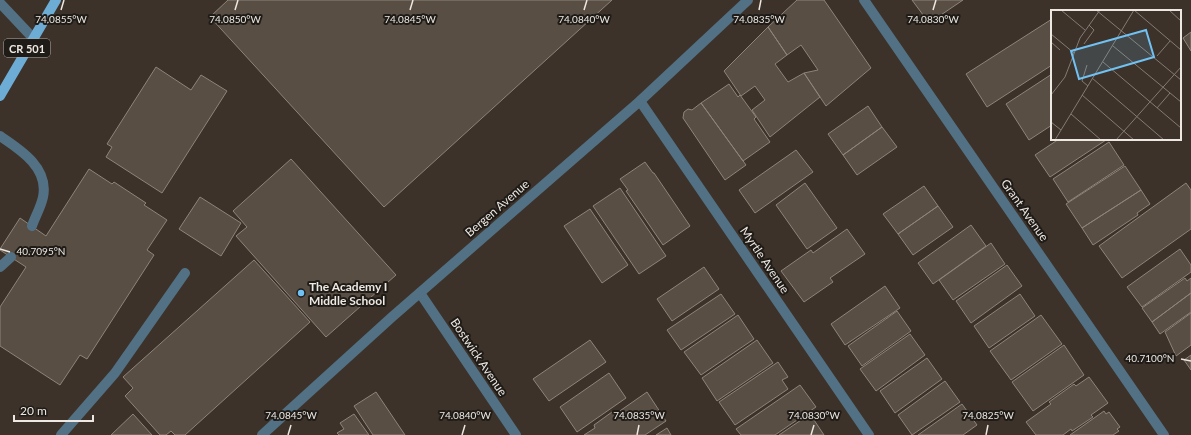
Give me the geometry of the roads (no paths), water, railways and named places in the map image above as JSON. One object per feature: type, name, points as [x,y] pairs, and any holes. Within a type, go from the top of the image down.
[{"type":"main road","name":"CR 501","points":[[0,96],[56,0]]},
{"type":"street","name":"Bergen Avenue","points":[[262,435],[420,293],[640,101],[748,0]]},
{"type":"street","name":"Grant Avenue","points":[[864,0],[1164,435]]},
{"type":"street","points":[[0,3],[33,38]]},
{"type":"street","name":"Myrtle Avenue","points":[[640,101],[869,435]]},
{"type":"street","points":[[0,136],[21,151],[35,164],[44,182],[43,198],[32,226]]},
{"type":"street","points":[[0,267],[11,257]]},
{"type":"street","points":[[61,435],[115,373],[185,273]]},
{"type":"street","name":"Bostwick Avenue","points":[[420,293],[516,435]]},
{"type":"place","name":"The Academy I Middle School","points":[[301,293]]}]
